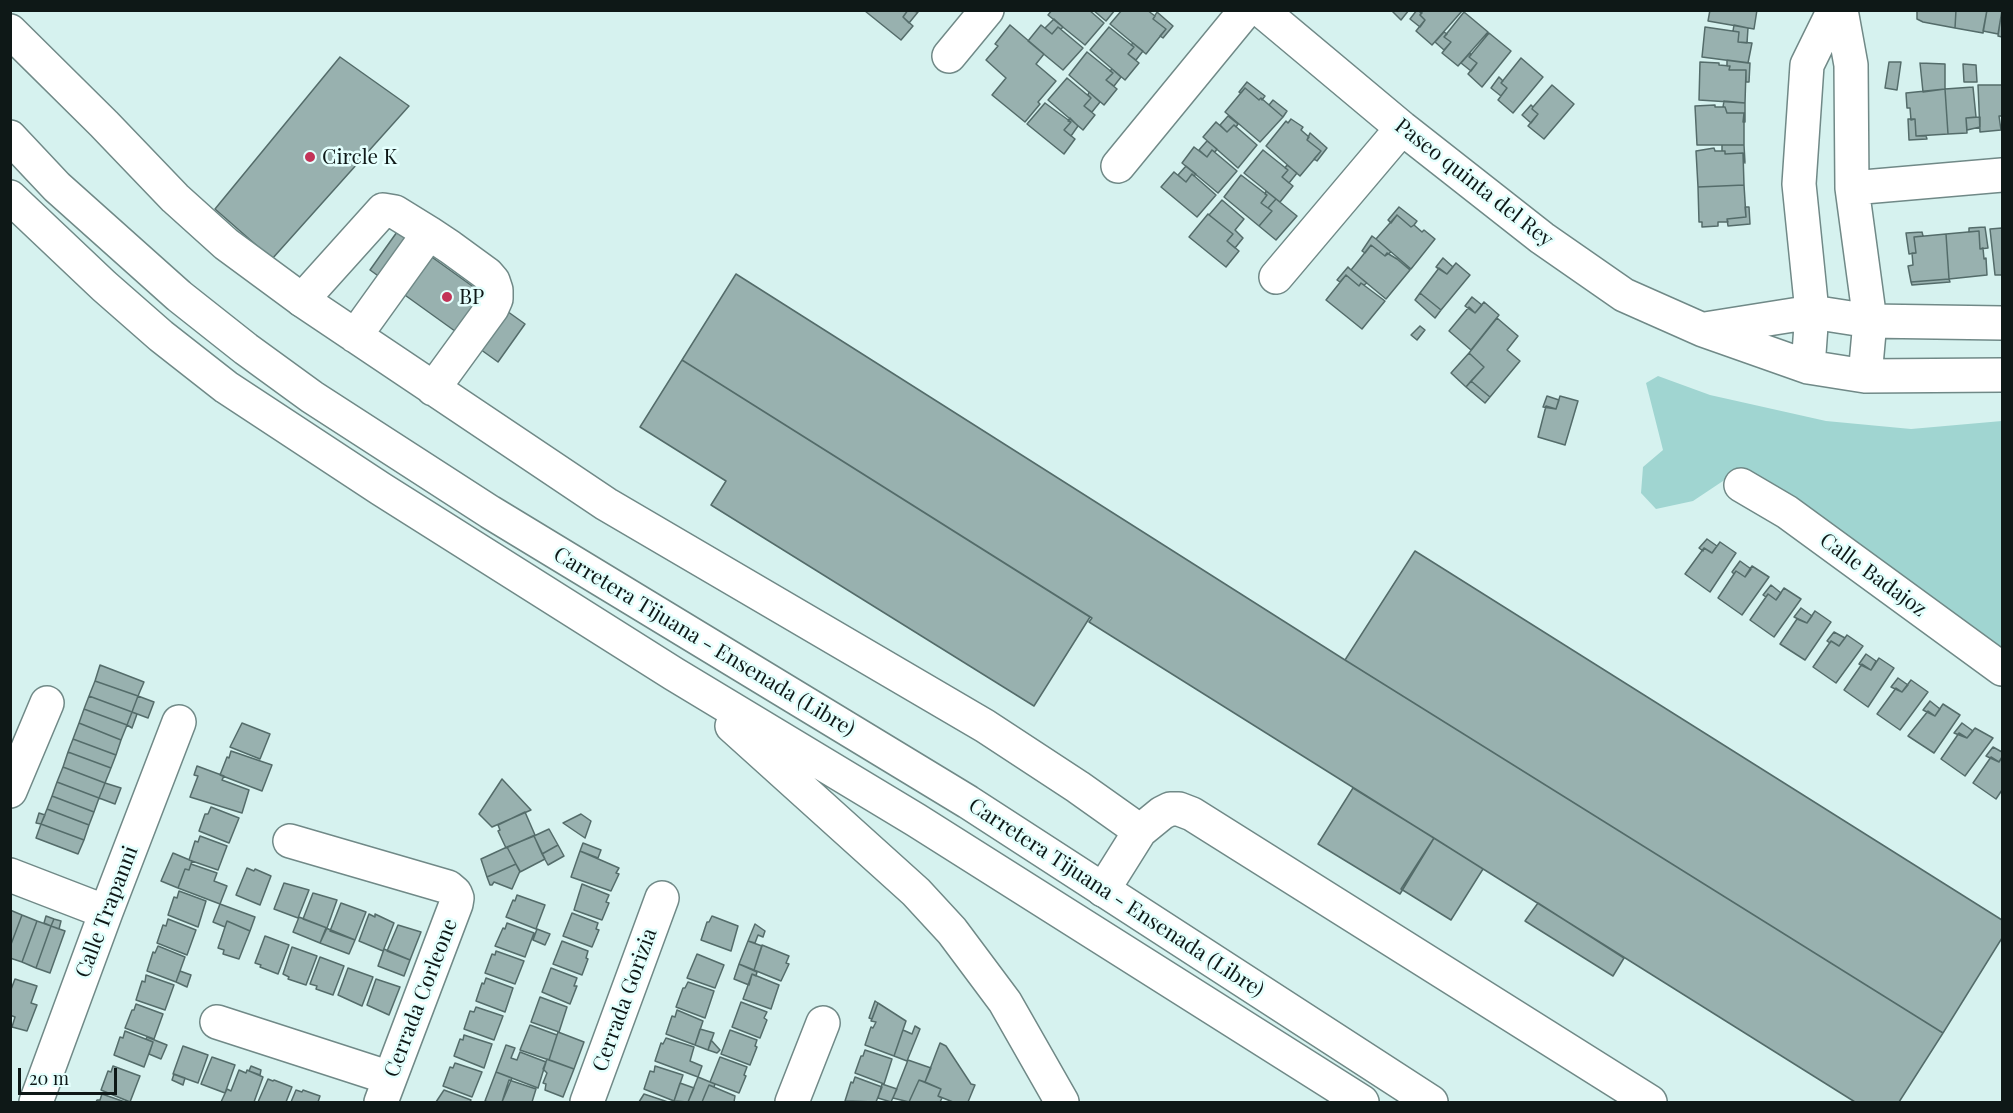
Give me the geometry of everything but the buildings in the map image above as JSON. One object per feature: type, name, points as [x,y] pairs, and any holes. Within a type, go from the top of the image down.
[{"type":"main road","points":[[949,56],[987,10]]},
{"type":"main road","points":[[1118,166],[1246,10]]},
{"type":"main road","name":"Paseo quinta del Rey","points":[[1261,10],[1402,128],[1542,238],[1624,295],[1703,330],[1808,367],[1865,376],[2002,375]]},
{"type":"main road","points":[[1808,367],[1812,312],[1799,184],[1807,65],[1834,10]]},
{"type":"main road","points":[[1841,10],[1851,65],[1852,188],[1870,321],[1865,376]]},
{"type":"main road","points":[[10,31],[175,198],[226,244],[302,300],[606,504],[985,726],[1140,831]]},
{"type":"main road","points":[[1276,278],[1402,128]]},
{"type":"main road","name":"Carretera Tijuana - Ensenada (Libre)","points":[[10,137],[57,187],[170,288],[246,349],[312,397],[490,512],[968,802],[1431,1102]]},
{"type":"main road","points":[[1852,188],[2002,175]]},
{"type":"main road","name":"Carretera Tijuana - Ensenada (Libre)","points":[[10,197],[104,286],[161,336],[226,387],[381,489],[674,674],[916,820],[1362,1102]]},
{"type":"main road","points":[[302,300],[383,210],[395,212],[429,233],[487,274],[496,290],[496,299],[492,308],[433,389]]},
{"type":"main road","points":[[355,336],[429,233]]},
{"type":"main road","points":[[1703,330],[1812,312],[1870,321],[2002,323]]},
{"type":"main road","name":"Calle Badajoz","points":[[1741,485],[1787,512],[2002,669]]},
{"type":"main road","points":[[674,674],[915,892],[952,931],[1005,1002],[1062,1102]]},
{"type":"main road","points":[[10,791],[47,703]]},
{"type":"main road","name":"Calle Trapanni","points":[[36,1102],[179,722]]},
{"type":"main road","points":[[1103,890],[1140,831],[1170,809],[1179,809],[1192,814],[1650,1102]]},
{"type":"main road","name":"Cerrada Corleone","points":[[290,840],[448,887],[455,893],[456,904],[386,1090]]},
{"type":"main road","points":[[10,875],[106,912]]},
{"type":"main road","name":"Cerrada Gorizia","points":[[587,1102],[662,898]]},
{"type":"main road","points":[[217,1022],[386,1090]]},
{"type":"main road","points":[[792,1102],[823,1023]]},
{"type":"main road","points":[[10,1091],[36,1102]]},
{"type":"shaded area","points":[[1658,376],[1710,395],[1826,421],[1911,429],[2002,421],[2002,667],[1729,477],[1693,501],[1656,509],[1641,493],[1643,467],[1663,450],[1646,383]]},
{"type":"place","name":"Circle K","points":[[310,157]]},
{"type":"place","name":"BP","points":[[447,297]]}]
